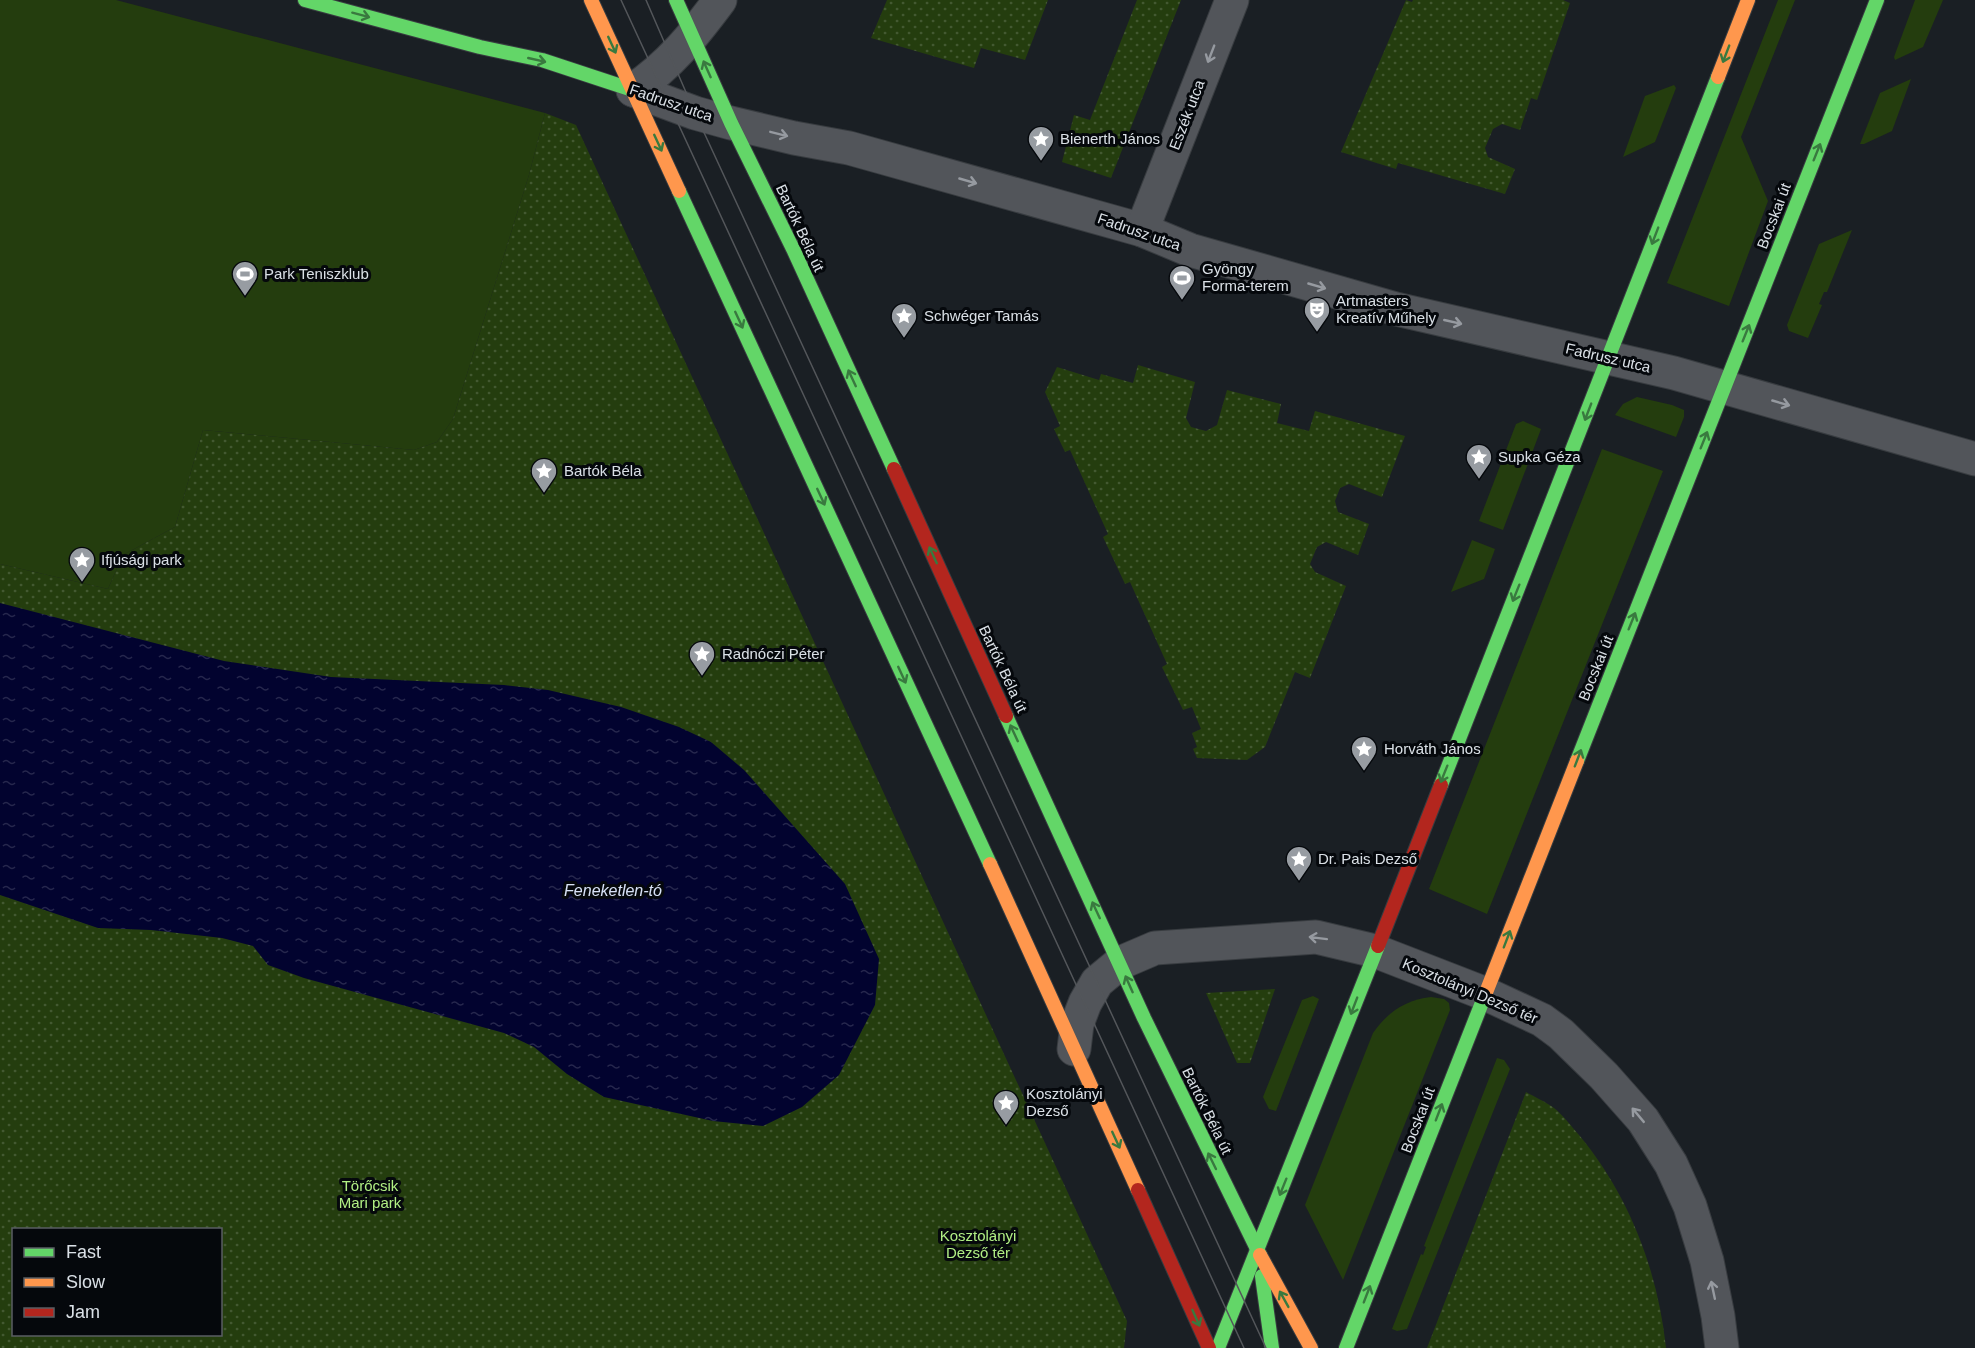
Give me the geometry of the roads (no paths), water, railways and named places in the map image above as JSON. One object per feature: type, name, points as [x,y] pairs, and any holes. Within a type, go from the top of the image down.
[{"type":"main road","name":"Fadrusz utca","points":[[305,0],[480,47],[542,60],[633,90]]},
{"type":"main road","points":[[591,0],[1074,1049],[1209,1348]]},
{"type":"main road","name":"Bartók Béla út","points":[[676,0],[731,123],[794,251],[1216,1169],[1311,1348]]},
{"type":"main road","points":[[1218,1348],[1748,0]]},
{"type":"main road","name":"Bocskai út","points":[[1346,1348],[1877,0]]},
{"type":"main road","points":[[1257,1250],[1272,1348]]},
{"type":"street","points":[[633,90],[656,75],[692,36],[720,0]]},
{"type":"street","name":"Eszék utca","points":[[1142,230],[1232,0]]},
{"type":"street","name":"Fadrusz utca","points":[[633,90],[731,123],[849,148],[1142,230],[1191,250],[1396,309],[1609,357],[1975,459]]},
{"type":"street","name":"Kosztolányi Dezső tér","points":[[1074,1049],[1077,1024],[1084,1003],[1097,982],[1120,963],[1155,948],[1316,937],[1375,951],[1486,994],[1542,1020],[1561,1034],[1604,1076],[1643,1120],[1671,1164],[1690,1206],[1707,1261],[1722,1348]]},
{"type":"water","name":"Feneketlen-tó","points":[[0,603],[224,661],[331,677],[504,685],[548,690],[621,707],[679,727],[711,742],[744,770],[845,884],[879,959],[875,1005],[839,1075],[802,1107],[763,1126],[713,1121],[604,1097],[567,1074],[534,1047],[504,1033],[304,978],[268,965],[253,946],[222,938],[151,930],[98,928],[0,895]]},
{"type":"tram line","points":[[621,0],[1244,1348]]},
{"type":"tram line","points":[[646,0],[695,113],[1266,1348]]},
{"type":"place","name":"Bienerth János","points":[[1041,162]]},
{"type":"place","name":"Park Teniszklub","points":[[245,297]]},
{"type":"place","name":"Gyöngy Forma-terem","points":[[1182,301]]},
{"type":"place","name":"Artmasters Kreatív Műhely","points":[[1317,333]]},
{"type":"place","name":"Schwéger Tamás","points":[[904,339]]},
{"type":"place","name":"Supka Géza","points":[[1479,480]]},
{"type":"place","name":"Bartók Béla","points":[[544,494]]},
{"type":"place","name":"Ifjúsági park","points":[[82,583]]},
{"type":"place","name":"Radnóczi Péter","points":[[702,677]]},
{"type":"place","name":"Horváth János","points":[[1364,772]]},
{"type":"place","name":"Dr. Pais Dezső","points":[[1299,882]]},
{"type":"place","name":"Kosztolányi Dezső","points":[[1006,1126]]},
{"type":"park label","name":"Törőcsik Mari park","points":[[370,1194]]}]
